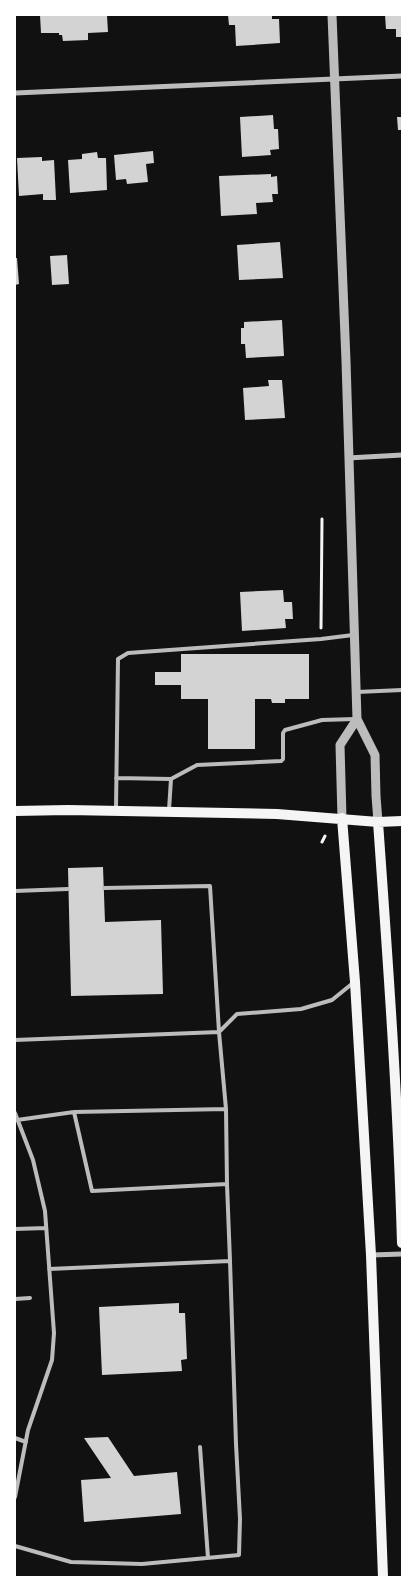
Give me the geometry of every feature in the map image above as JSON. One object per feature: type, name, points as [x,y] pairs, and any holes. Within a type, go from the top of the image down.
[{"type":"main road","points":[[15,811],[278,814],[378,822],[402,821]]},
{"type":"main road","points":[[342,818],[355,982],[371,1255],[383,1577]]},
{"type":"main road","points":[[378,822],[400,1148],[402,1243]]},
{"type":"street","points":[[332,15],[346,361],[357,719],[375,755],[378,822]]},
{"type":"street","points":[[15,93],[402,76]]},
{"type":"street","points":[[348,458],[402,455]]},
{"type":"street","points":[[342,818],[340,745],[357,719]]},
{"type":"street","points":[[371,1255],[402,1254]]},
{"type":"lane","points":[[116,811],[118,659],[128,653],[355,634]]},
{"type":"lane","points":[[356,692],[402,690]]},
{"type":"lane","points":[[116,778],[171,779],[197,766],[281,761],[283,758],[283,733],[285,730],[322,720],[357,719]]},
{"type":"lane","points":[[169,812],[171,779]]},
{"type":"lane","points":[[15,1546],[71,1562],[142,1564],[238,1555],[240,1519],[227,1184],[226,1109],[218,1032],[210,886],[104,888]]},
{"type":"lane","points":[[15,891],[68,889]]},
{"type":"lane","points":[[15,1040],[218,1032],[237,1014],[301,1009],[332,1000],[355,982]]},
{"type":"lane","points":[[17,1120],[74,1112],[226,1109]]},
{"type":"lane","points":[[74,1112],[92,1191],[227,1184]]},
{"type":"lane","points":[[15,1113],[33,1160],[45,1211],[54,1333],[52,1360],[28,1430],[15,1497]]},
{"type":"lane","points":[[15,1229],[46,1228]]},
{"type":"lane","points":[[49,1269],[230,1261]]},
{"type":"lane","points":[[15,1299],[30,1298]]},
{"type":"lane","points":[[15,1438],[26,1442]]},
{"type":"lane","points":[[200,1447],[208,1558]]},
{"type":"path","points":[[321,638],[322,519]]},
{"type":"path","points":[[322,842],[325,836]]},
{"type":"building","points":[[40,15],[107,15],[108,32],[88,33],[88,40],[63,41],[62,35],[59,35],[59,33],[41,33]]},
{"type":"building","points":[[228,15],[272,15],[272,19],[279,19],[280,43],[236,46],[235,25],[229,25]]},
{"type":"building","points":[[385,15],[402,15],[402,37],[396,37],[396,29],[386,29]]},
{"type":"building","points":[[273,115],[274,129],[278,129],[279,149],[270,150],[271,155],[242,157],[240,117]]},
{"type":"building","points":[[397,117],[402,117],[402,130],[398,130]]},
{"type":"building","points":[[153,151],[154,163],[146,164],[148,182],[127,184],[126,179],[116,180],[114,155]]},
{"type":"building","points":[[97,152],[98,158],[106,158],[107,190],[70,193],[68,160],[82,159],[82,154]]},
{"type":"building","points":[[42,157],[42,161],[54,160],[56,200],[43,200],[43,194],[19,196],[17,158]]},
{"type":"building","points":[[271,174],[271,177],[277,176],[278,194],[272,194],[273,202],[256,203],[257,214],[221,216],[219,176]]},
{"type":"building","points":[[280,242],[283,278],[239,280],[237,245]]},
{"type":"building","points":[[67,255],[69,284],[52,285],[50,256]]},
{"type":"building","points":[[15,258],[17,258],[19,284],[15,285]]},
{"type":"building","points":[[282,320],[284,356],[246,358],[245,344],[241,344],[241,328],[244,328],[244,322]]},
{"type":"building","points":[[268,380],[282,380],[285,418],[245,420],[243,388],[269,386]]},
{"type":"building","points":[[283,590],[284,602],[292,602],[293,619],[285,619],[286,628],[242,631],[240,592]]},
{"type":"building","points":[[181,654],[309,654],[309,699],[285,699],[285,703],[272,703],[271,699],[255,699],[255,749],[208,749],[208,699],[181,699],[181,685],[155,685],[155,672],[181,672]]},
{"type":"building","points":[[103,867],[105,922],[161,920],[163,994],[71,996],[68,868]]},
{"type":"building","points":[[179,1303],[179,1313],[185,1313],[187,1359],[181,1360],[182,1371],[102,1375],[99,1307]]},
{"type":"building","points":[[108,1437],[134,1476],[177,1472],[181,1514],[84,1522],[81,1480],[111,1478],[84,1438]]}]
